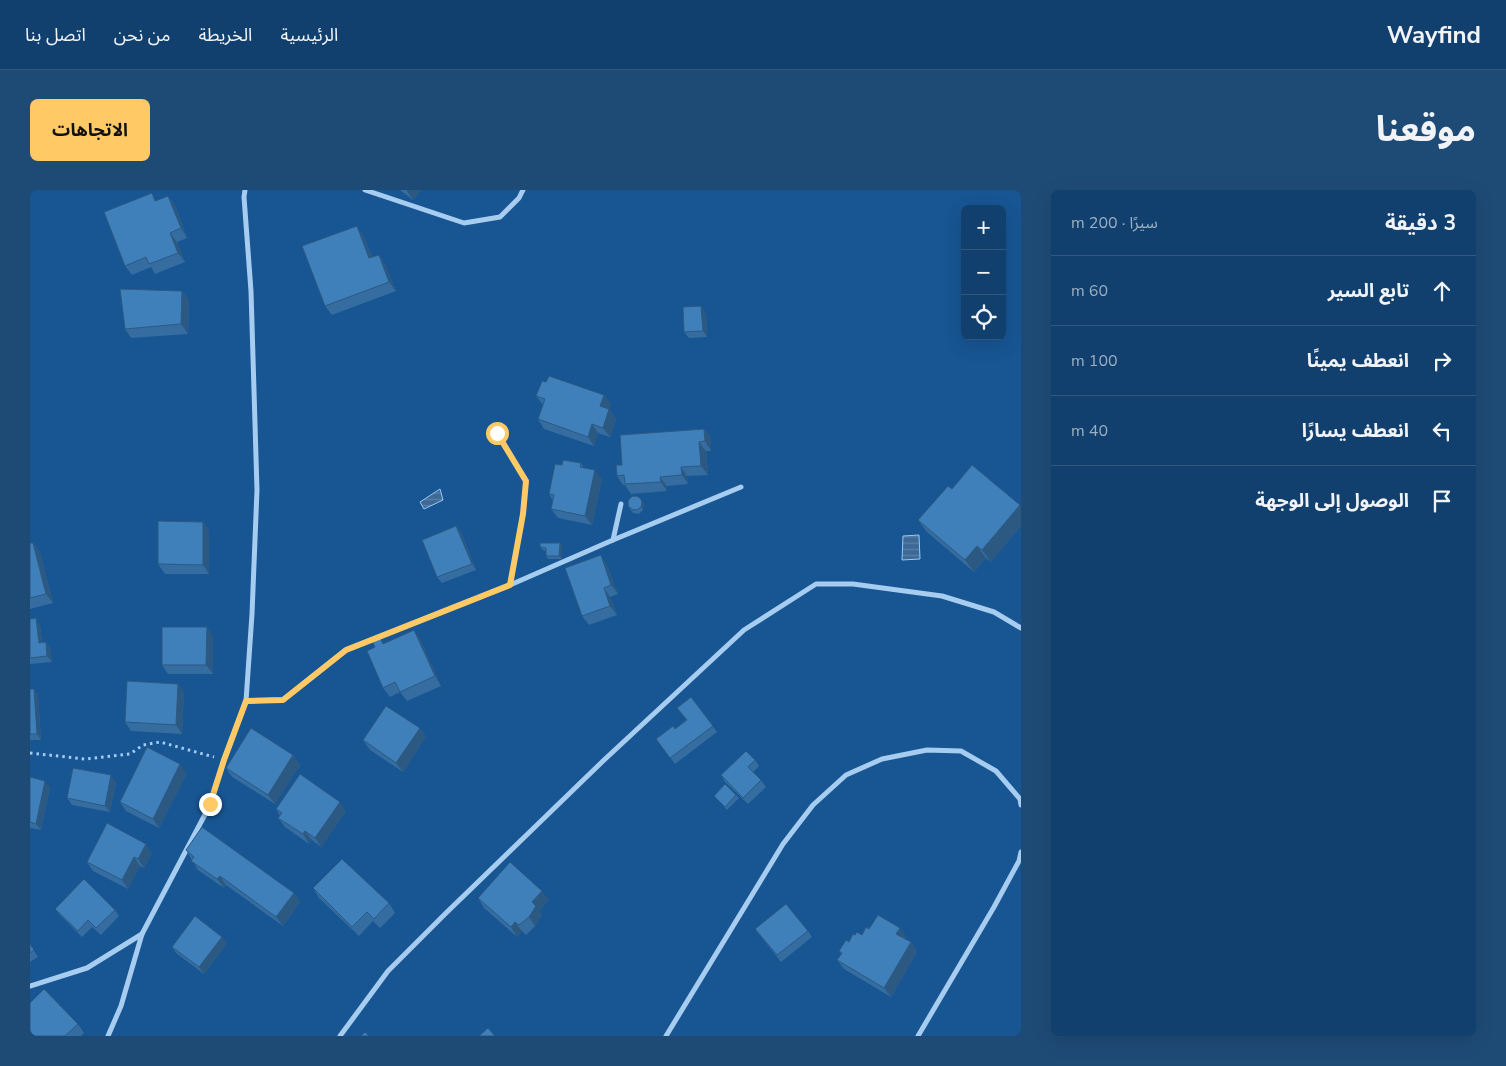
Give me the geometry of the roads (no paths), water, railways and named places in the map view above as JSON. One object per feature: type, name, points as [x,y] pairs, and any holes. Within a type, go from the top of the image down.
[{"type":"street","points":[[108,1036],[121,1006],[142,934],[210,804],[246,701],[257,490],[251,291],[245,190]]},
{"type":"street","points":[[366,190],[464,222],[500,217],[519,198],[523,190]]},
{"type":"street","points":[[246,701],[283,700],[346,650],[510,585],[742,487]]},
{"type":"street","points":[[613,540],[621,504]]},
{"type":"street","points":[[340,1036],[388,972],[610,754],[744,630],[816,584],[853,584],[942,596],[994,612],[1021,628]]},
{"type":"street","points":[[666,1036],[783,844],[813,805],[846,775],[882,759],[927,750],[961,751],[996,771],[1020,799],[1021,805]]},
{"type":"street","points":[[918,1036],[994,907],[1019,862],[1021,852]]},
{"type":"street","points":[[30,986],[86,968],[142,934]]},
{"type":"lane","points":[[497,433],[526,481],[523,514],[510,585]]},
{"type":"water","points":[[440,489],[443,500],[424,509],[420,502]]},
{"type":"water","points":[[919,535],[920,559],[902,560],[903,536]]}]
